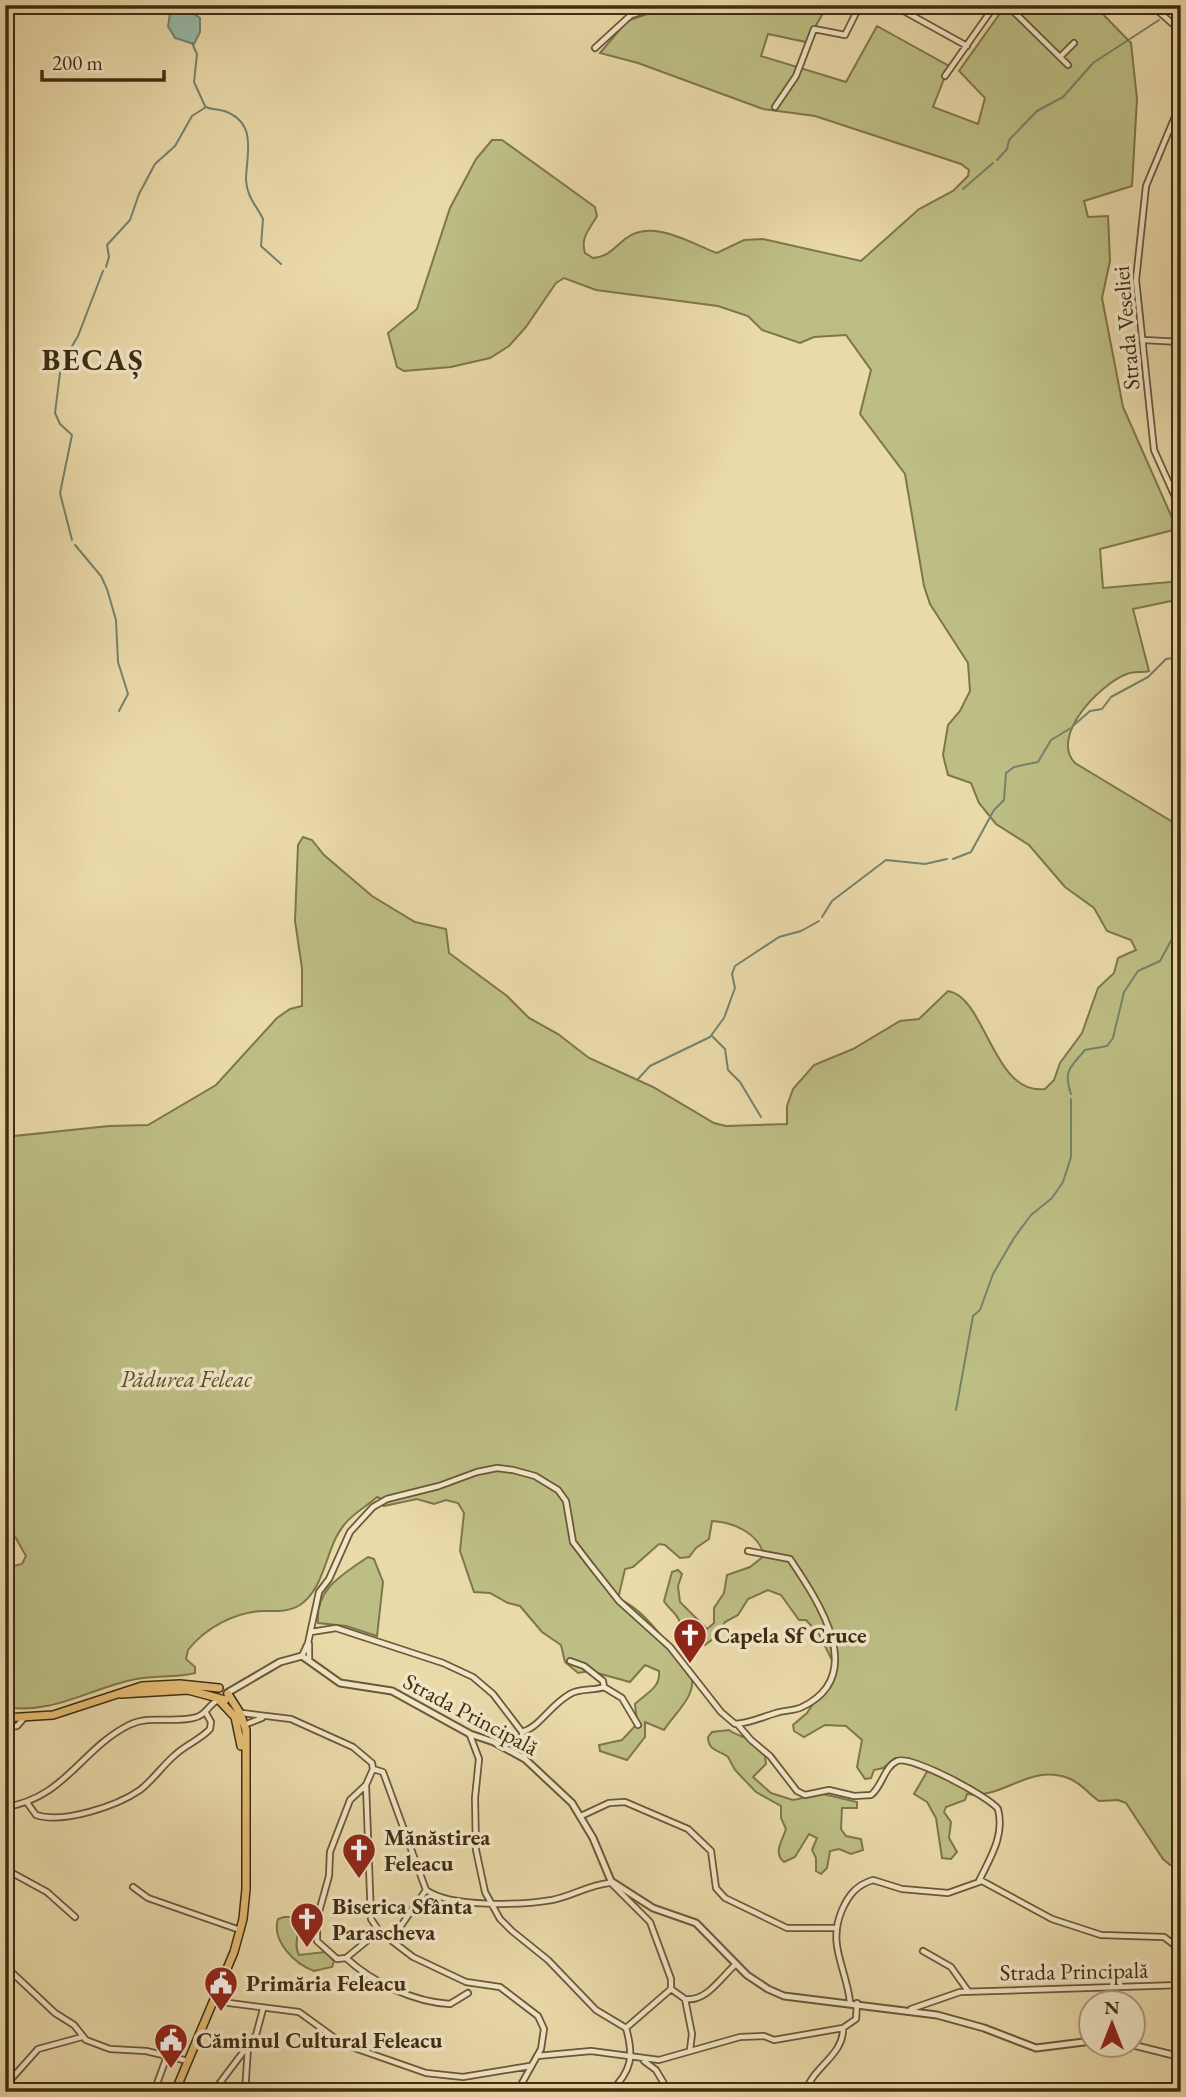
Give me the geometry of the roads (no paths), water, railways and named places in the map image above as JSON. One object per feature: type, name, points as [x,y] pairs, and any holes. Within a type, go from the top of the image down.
[{"type":"main road","points":[[5,1718],[53,1715],[134,1687],[170,1684],[219,1688],[228,1693],[240,1713],[245,1909],[234,1952],[173,2092]]},
{"type":"main road","points":[[173,2092],[237,1929],[243,1875],[241,1723],[218,1700],[219,1688]]},
{"type":"main road","points":[[117,1694],[180,1689],[218,1700],[226,1699],[228,1693]]},
{"type":"street","points":[[595,48],[631,15],[664,5]]},
{"type":"street","points":[[775,107],[796,76],[814,29],[845,35],[860,5]]},
{"type":"street","points":[[893,5],[967,46]]},
{"type":"street","points":[[945,76],[995,5]]},
{"type":"street","points":[[1007,5],[1068,65]]},
{"type":"street","points":[[1151,5],[1181,31]]},
{"type":"street","points":[[1060,57],[1074,43]]},
{"type":"street","name":"Strada Veseliei","points":[[1181,102],[1143,198],[1136,280],[1154,450],[1181,510]]},
{"type":"street","points":[[1144,340],[1181,342]]},
{"type":"street","points":[[309,1660],[309,1643],[319,1592],[330,1579],[350,1532],[373,1507],[387,1499],[497,1468],[535,1476],[558,1490],[566,1501],[573,1542],[619,1601],[670,1647],[721,1712],[738,1724],[751,1741],[770,1756],[797,1791],[805,1795],[829,1790],[854,1796],[871,1795],[892,1764],[908,1760],[953,1779],[984,1797],[998,1809],[999,1839],[979,1881]]},
{"type":"street","points":[[738,1724],[804,1706],[828,1684],[834,1651],[829,1620],[790,1559],[748,1550]]},
{"type":"street","points":[[311,1632],[336,1628],[443,1663],[473,1677],[493,1694],[522,1732],[526,1759]]},
{"type":"street","points":[[228,1693],[280,1662],[302,1656],[309,1643]]},
{"type":"street","name":"Strada Principală","points":[[302,1656],[340,1683],[393,1691],[470,1734],[526,1759],[546,1775],[581,1816],[610,1882],[653,1908],[696,1923],[757,1982],[784,1996],[911,2009],[978,2025],[1036,2048],[1078,2043]]},
{"type":"street","points":[[570,1661],[584,1666],[603,1681],[604,1687]]},
{"type":"street","points":[[522,1732],[534,1728],[550,1707],[574,1692],[604,1687],[622,1698],[638,1725]]},
{"type":"street","points":[[5,1807],[28,1804],[65,1780],[89,1755],[127,1726],[144,1720],[193,1718],[206,1713],[218,1700]]},
{"type":"street","points":[[28,1804],[36,1815],[80,1815],[130,1795],[151,1781],[189,1743],[206,1733],[212,1726],[206,1713]]},
{"type":"street","points":[[240,1713],[304,1723],[353,1747],[368,1758],[373,1769],[366,1785],[371,1854],[369,1910],[379,1931],[413,1956],[466,1982],[500,1987],[532,2010],[544,2029],[541,2049],[517,2092]]},
{"type":"street","points":[[5,1728],[17,1726],[25,1717]]},
{"type":"street","points":[[241,1723],[262,1718]]},
{"type":"street","points":[[470,1734],[479,1759],[475,1798],[478,1873],[485,1892],[500,1919],[548,1960],[596,2010],[626,2028],[633,2058],[627,2073],[610,2092]]},
{"type":"street","points":[[373,1769],[383,1772],[426,1890],[450,1902],[493,1904],[554,1900],[610,1882],[650,1922],[670,1974],[671,1989]]},
{"type":"street","points":[[366,1785],[358,1789],[344,1811],[330,1852],[329,1876],[317,1919],[317,1941],[337,1959],[346,1958],[379,1931]]},
{"type":"street","points":[[581,1816],[609,1803],[625,1802],[688,1829],[711,1851],[716,1888],[725,1898],[787,1928],[834,1928]]},
{"type":"street","points":[[5,1869],[47,1892],[75,1917]]},
{"type":"street","points":[[536,2056],[591,2051],[659,2060],[740,2037],[774,2039],[843,2028],[856,2019],[854,2002],[840,1967],[834,1928],[855,1888],[873,1880],[902,1889],[948,1893],[979,1881],[989,1883],[1052,1919],[1101,1935],[1164,1937],[1181,1950]]},
{"type":"street","points":[[133,1887],[148,1898],[237,1929]]},
{"type":"street","points":[[391,1940],[416,1908],[426,1890]]},
{"type":"street","name":"Strada Principală","points":[[923,1951],[951,1967],[968,1991]]},
{"type":"street","points":[[346,1958],[376,1981],[417,1997],[450,2004],[468,1993]]},
{"type":"street","points":[[671,1989],[690,2000],[712,1990],[736,1964]]},
{"type":"street","points":[[5,1966],[55,2013],[74,2025],[82,2037],[110,2049],[184,2060]]},
{"type":"street","name":"Strada Principală","points":[[911,2009],[947,1995],[968,1991],[1181,1985]]},
{"type":"street","points":[[626,2028],[671,1989]]},
{"type":"street","points":[[685,1999],[692,2034],[690,2050]]},
{"type":"street","points":[[214,2001],[263,2009],[285,2008],[299,2012],[343,2044],[426,2073],[463,2077],[530,2066]]},
{"type":"street","points":[[213,2092],[260,2028],[263,2009]]},
{"type":"street","points":[[804,2092],[812,2076],[836,2051],[843,2028]]},
{"type":"street","points":[[5,2086],[38,2049],[82,2037]]},
{"type":"street","points":[[245,2092],[248,2046]]},
{"type":"street","points":[[1148,2049],[1181,2057]]},
{"type":"street","points":[[154,2092],[167,2056]]},
{"type":"street","points":[[644,2060],[656,2070],[668,2092]]},
{"type":"waterway","points":[[997,160],[1007,149],[1009,140],[1037,111],[1063,97],[1093,63],[1159,20]]},
{"type":"waterway","points":[[192,43],[197,54],[194,82],[205,106]]},
{"type":"waterway","points":[[106,267],[109,257],[107,245],[130,220],[139,194],[155,164],[175,146],[192,116],[206,107],[227,112],[237,118],[247,133],[246,180],[250,197],[263,219],[261,246],[281,264]]},
{"type":"waterway","points":[[963,189],[993,163]]},
{"type":"waterway","points":[[72,540],[60,493],[72,435],[60,424],[55,413],[61,365],[78,336],[103,271]]},
{"type":"waterway","points":[[75,545],[101,576],[116,620],[118,662],[128,694],[119,711]]},
{"type":"waterway","points":[[1074,725],[1090,711],[1102,709],[1111,697],[1148,677],[1166,659],[1181,657]]},
{"type":"waterway","points":[[953,859],[971,852],[994,810],[1004,800],[1006,773],[1014,767],[1038,762],[1051,740],[1071,728]]},
{"type":"waterway","points":[[822,917],[832,901],[886,860],[925,864],[947,859]]},
{"type":"waterway","points":[[1071,1094],[1069,1070],[1085,1050],[1107,1046],[1113,1038],[1124,992],[1138,971],[1160,961],[1173,937],[1181,906]]},
{"type":"waterway","points":[[638,1079],[650,1066],[710,1037],[724,1018],[735,988],[732,974],[735,966],[779,937],[801,931],[819,921]]},
{"type":"waterway","points":[[712,1036],[725,1049],[728,1070],[740,1082],[761,1117]]},
{"type":"waterway","points":[[956,1410],[973,1316],[980,1310],[993,1274],[1014,1238],[1031,1215],[1052,1198],[1063,1182],[1071,1157],[1071,1099]]},
{"type":"place","name":"Capela Sf Cruce","points":[[690,1665]]},
{"type":"place","name":"Mănăstirea Feleacu","points":[[359,1880]]},
{"type":"place","name":"Biserica Sfânta Parascheva","points":[[307,1949]]},
{"type":"place","name":"Primăria Feleacu","points":[[221,2013]]},
{"type":"place","name":"Căminul Cultural Feleacu","points":[[171,2070]]},
{"type":"district","name":"BECAȘ","points":[[93,359]]},
{"type":"park label","name":"Pădurea Feleac","points":[[186,1379]]}]
